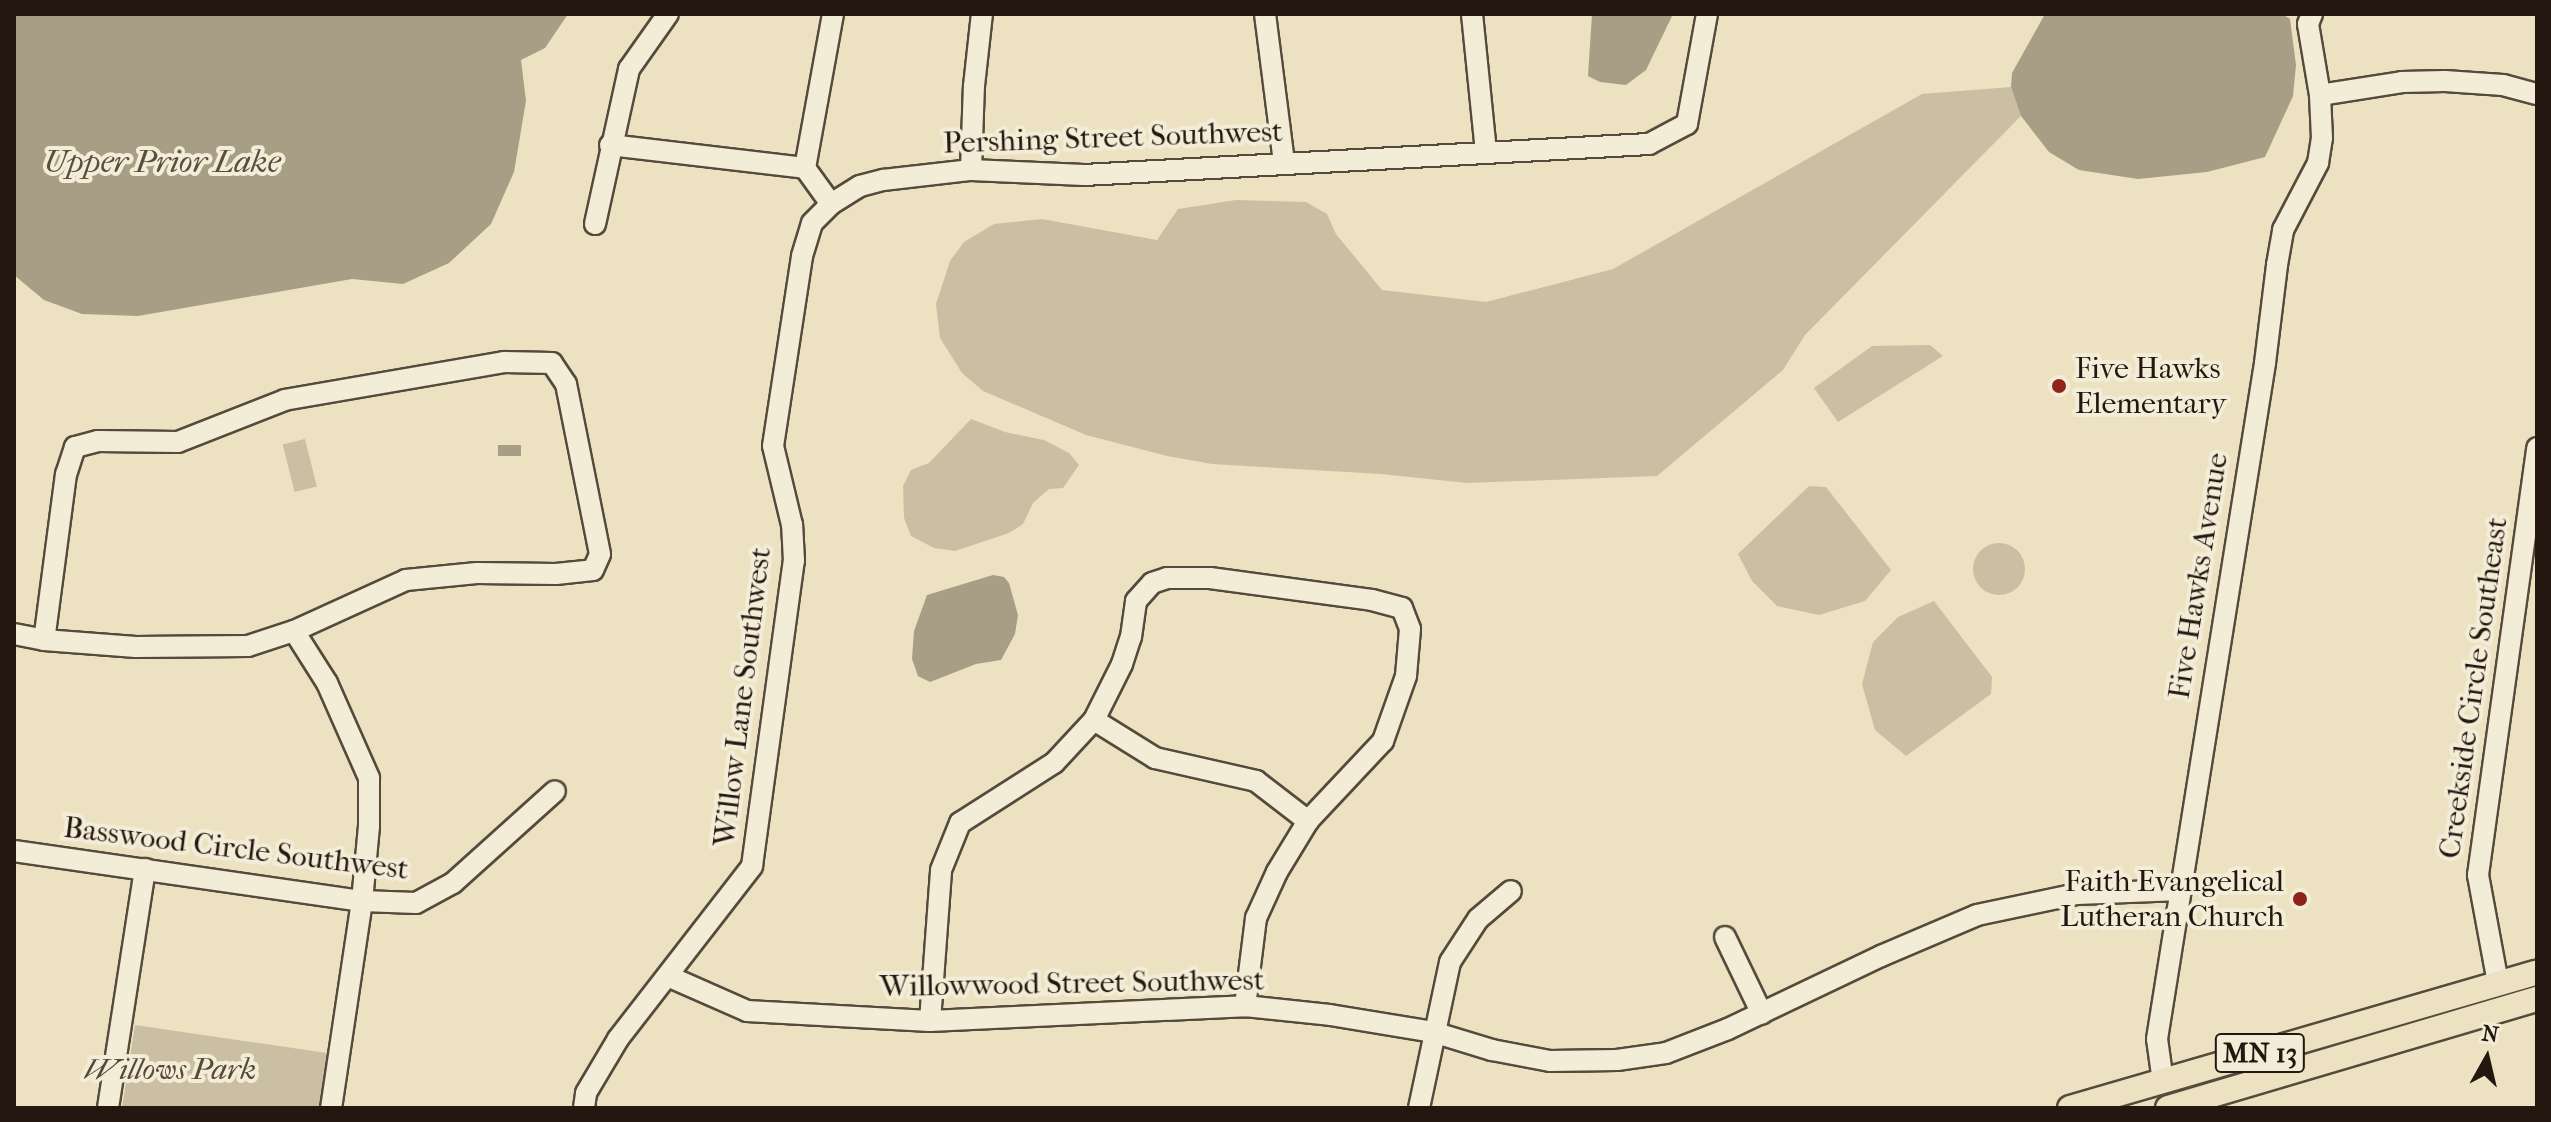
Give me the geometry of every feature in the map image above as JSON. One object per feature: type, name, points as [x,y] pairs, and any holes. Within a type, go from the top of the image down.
[{"type":"main road","name":"MN 13","points":[[2070,1108],[2537,972]]},
{"type":"main road","name":"MN 13","points":[[2168,1108],[2537,999]]},
{"type":"main road","name":"Five Hawks Avenue","points":[[2163,1082],[2168,1108]]},
{"type":"street","points":[[595,224],[629,69],[668,14]]},
{"type":"street","points":[[831,204],[805,168],[833,14]]},
{"type":"street","points":[[971,170],[974,86],[982,14]]},
{"type":"street","points":[[1265,14],[1284,163]]},
{"type":"street","points":[[1472,14],[1486,152]]},
{"type":"street","name":"Pershing Street Southwest","points":[[831,204],[860,186],[883,180],[971,170],[1084,175],[1649,144],[1687,124],[1707,14]]},
{"type":"street","name":"Five Hawks Avenue","points":[[2163,1082],[2157,1039],[2263,374],[2277,265],[2283,230],[2318,163],[2323,119],[2308,24],[2312,14]]},
{"type":"street","points":[[2320,95],[2402,82],[2445,81],[2503,85],[2537,94]]},
{"type":"street","points":[[610,145],[805,168]]},
{"type":"street","name":"Willow Lane Southwest","points":[[584,1108],[586,1093],[618,1039],[670,977],[752,866],[794,561],[792,525],[773,446],[802,256],[812,223],[831,204]]},
{"type":"street","points":[[14,634],[44,640],[136,647],[248,646],[294,631],[406,580],[477,573],[556,574],[593,570],[600,554],[566,384],[552,363],[504,362],[285,400],[178,442],[98,441],[75,447],[66,474],[44,640]]},
{"type":"street","name":"Creekside Circle Southeast","points":[[2498,983],[2478,875],[2537,448]]},
{"type":"street","points":[[930,1021],[941,870],[960,823],[1054,763],[1094,720],[1122,664],[1136,601],[1152,583],[1167,578],[1210,578],[1372,600],[1402,608],[1410,629],[1406,676],[1383,741],[1308,821],[1277,872],[1256,918],[1245,1006]]},
{"type":"street","points":[[294,631],[327,683],[369,778],[369,826],[362,901],[331,1108]]},
{"type":"street","points":[[1094,720],[1155,758],[1256,781],[1308,821]]},
{"type":"street","name":"Basswood Circle Southwest","points":[[14,851],[362,901],[416,903],[453,883],[555,791]]},
{"type":"street","points":[[108,1108],[145,869]]},
{"type":"street","name":"Willowwood Street Southwest","points":[[670,977],[747,1011],[930,1021],[1245,1006],[1433,1032],[1492,1050],[1550,1061],[1617,1060],[1666,1053],[1762,1014],[1881,956],[1977,915],[2077,894],[2181,890]]},
{"type":"street","points":[[1419,1108],[1450,962],[1478,919],[1511,891]]},
{"type":"street","points":[[1725,937],[1762,1014]]},
{"type":"green space","points":[[2011,87],[2021,116],[1805,335],[1783,370],[1657,476],[1467,483],[1381,474],[1212,464],[1167,456],[1086,435],[983,391],[962,373],[940,338],[936,304],[950,261],[964,242],[994,224],[1042,219],[1157,240],[1178,209],[1236,200],[1306,202],[1327,214],[1336,234],[1382,290],[1486,302],[1613,269],[1922,94]]},
{"type":"green space","points":[[1930,345],[1943,356],[1838,422],[1814,388],[1872,346]]},
{"type":"green space","points":[[971,419],[1005,432],[1044,440],[1069,453],[1079,465],[1063,488],[1049,489],[1033,503],[1023,524],[1009,533],[955,551],[934,548],[911,536],[904,518],[903,486],[911,470],[929,463]]},
{"type":"green space","points":[[305,439],[317,487],[295,492],[283,445]]},
{"type":"green space","points":[[1809,486],[1826,487],[1891,570],[1865,601],[1819,615],[1777,606],[1752,581],[1738,554]]},
{"type":"green space","points":[[1999,543],[2017,551],[2025,569],[2017,587],[1999,595],[1981,587],[1973,569],[1981,551]]},
{"type":"green space","points":[[1934,601],[1992,677],[1991,694],[1906,756],[1875,730],[1862,684],[1873,642],[1898,617]]},
{"type":"green space","name":"Willows Park","points":[[135,1025],[327,1053],[320,1108],[122,1108]]},
{"type":"water","name":"Upper Prior Lake","points":[[14,14],[568,14],[545,48],[521,60],[526,101],[514,172],[491,224],[449,263],[403,284],[352,279],[138,316],[82,314],[44,300],[14,275]]},
{"type":"water","points":[[1592,14],[1673,14],[1646,70],[1626,85],[1600,82],[1588,76]]},
{"type":"water","points":[[2045,14],[2282,14],[2290,19],[2296,65],[2293,96],[2265,157],[2207,172],[2138,179],[2079,170],[2049,152],[2021,116],[2011,87],[2012,73]]},
{"type":"water","points":[[498,445],[521,445],[521,456],[498,456]]},
{"type":"water","points":[[993,575],[1004,577],[1009,583],[1018,615],[1015,634],[1001,660],[976,664],[930,682],[918,676],[912,659],[914,631],[927,595]]},
{"type":"place","name":"Five Hawks Elementary","points":[[2059,386]]},
{"type":"place","name":"Faith Evangelical Lutheran Church","points":[[2300,899]]}]
